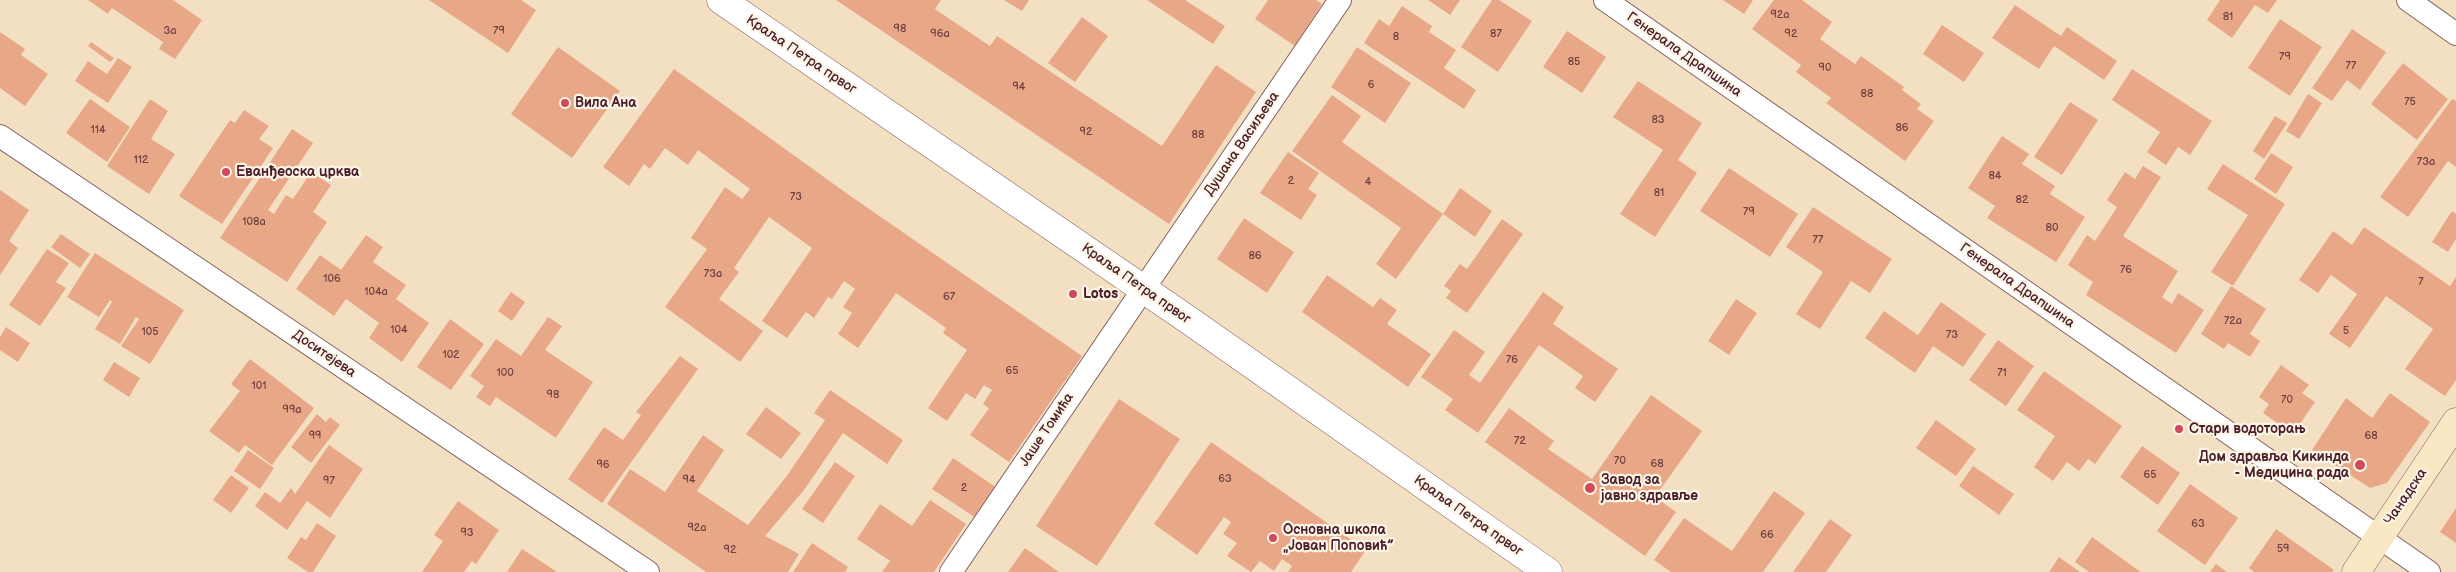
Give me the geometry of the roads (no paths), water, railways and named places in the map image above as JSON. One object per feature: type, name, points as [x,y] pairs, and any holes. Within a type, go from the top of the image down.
[{"type":"main road","name":"Чанадска","points":[[2356,572],[2456,422]]},
{"type":"street","name":"Краља Петра првог","points":[[721,0],[1143,289],[1548,572]]},
{"type":"street","name":"Душана Васиљева","points":[[1143,289],[1340,0]]},
{"type":"street","name":"Генерала Драпшина","points":[[1605,0],[2429,572]]},
{"type":"street","points":[[2408,0],[2456,34]]},
{"type":"street","name":"Доситејева","points":[[0,136],[648,572]]},
{"type":"street","name":"Јаше Томића","points":[[951,572],[1143,289]]},
{"type":"place","name":"Вила Ана","points":[[565,103]]},
{"type":"place","name":"Еванђеоска црква","points":[[226,172]]},
{"type":"place","name":"Lotos","points":[[1073,294]]},
{"type":"place","name":"Стари водоторањ","points":[[2179,429]]},
{"type":"place","name":"Дом здравља Кикинда - Медицина рада","points":[[2360,465]]},
{"type":"place","name":"Завод за јавно здравље","points":[[1590,488]]},
{"type":"place","name":"Основна школа „Јован Поповић”","points":[[1273,538]]}]
